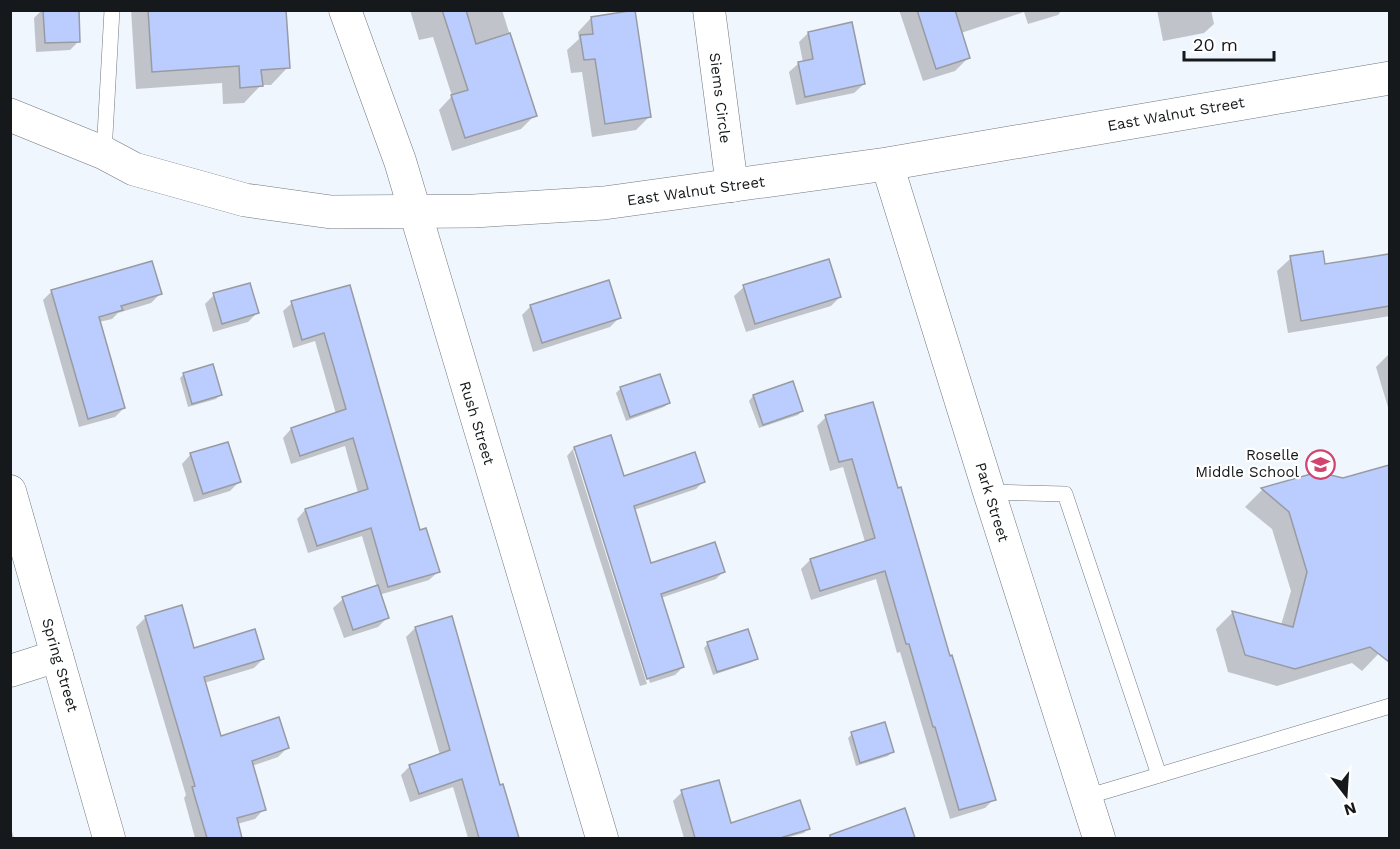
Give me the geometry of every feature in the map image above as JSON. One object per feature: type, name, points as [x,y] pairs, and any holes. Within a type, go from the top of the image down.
[{"type":"street","name":"Rush Street","points":[[345,10],[400,161],[602,838]]},
{"type":"street","name":"Siems Circle","points":[[709,10],[732,186]]},
{"type":"street","name":"East Walnut Street","points":[[10,114],[104,153],[134,169],[245,200],[331,212],[414,213],[604,203],[732,186],[888,164],[1389,78]]},
{"type":"street","name":"Park Street","points":[[888,164],[1099,838]]},
{"type":"street","name":"Spring Street","points":[[10,491],[109,838]]},
{"type":"street","points":[[10,671],[57,656]]},
{"type":"lane","points":[[104,153],[112,10]]},
{"type":"lane","points":[[989,492],[1065,494],[1159,775]]},
{"type":"lane","points":[[1086,797],[1389,705]]},
{"type":"building","points":[[43,10],[79,10],[80,42],[45,43]]},
{"type":"building","points":[[148,10],[286,10],[290,68],[261,70],[263,86],[240,88],[239,66],[152,72]]},
{"type":"building","points":[[442,10],[466,10],[476,44],[510,33],[537,116],[465,138],[451,95],[468,90]]},
{"type":"building","points":[[635,10],[651,117],[605,124],[595,59],[584,60],[580,35],[593,34],[591,17]]},
{"type":"building","points":[[917,10],[955,10],[970,58],[936,69]]},
{"type":"building","points":[[852,22],[865,84],[805,97],[798,62],[813,59],[808,32]]},
{"type":"building","points":[[1323,251],[1325,264],[1389,254],[1389,306],[1301,321],[1290,256]]},
{"type":"building","points":[[829,259],[841,297],[755,324],[743,285]]},
{"type":"building","points":[[152,261],[162,294],[121,306],[123,310],[99,317],[125,408],[88,419],[51,290]]},
{"type":"building","points":[[609,280],[621,318],[542,343],[530,305]]},
{"type":"building","points":[[250,283],[259,313],[222,324],[213,293]]},
{"type":"building","points":[[350,285],[420,530],[426,528],[440,572],[388,587],[371,528],[317,546],[305,509],[368,489],[353,438],[300,456],[291,428],[346,409],[324,333],[302,340],[291,301]]},
{"type":"building","points":[[213,364],[222,395],[192,404],[183,373]]},
{"type":"building","points":[[660,374],[670,403],[630,417],[620,387]]},
{"type":"building","points":[[793,381],[803,411],[763,425],[753,395]]},
{"type":"building","points":[[873,402],[996,800],[959,810],[885,571],[820,591],[810,559],[875,538],[852,459],[839,462],[825,415]]},
{"type":"building","points":[[611,435],[624,476],[695,452],[705,482],[634,506],[651,563],[715,542],[725,572],[661,594],[684,667],[647,679],[574,447]]},
{"type":"building","points":[[228,442],[241,482],[203,494],[190,453]]},
{"type":"building","points":[[1389,465],[1389,662],[1370,647],[1295,669],[1245,655],[1232,611],[1293,627],[1307,572],[1289,512],[1261,488],[1318,472],[1343,478]]},
{"type":"building","points":[[378,585],[389,618],[353,630],[342,597]]},
{"type":"building","points":[[182,605],[194,648],[255,629],[264,659],[204,677],[221,736],[279,717],[289,748],[252,761],[266,810],[237,818],[242,838],[207,838],[192,787],[195,786],[145,616]]},
{"type":"building","points":[[452,616],[500,785],[503,784],[519,838],[479,838],[462,779],[419,794],[409,765],[450,750],[415,627]]},
{"type":"building","points":[[748,629],[758,659],[717,672],[707,642]]},
{"type":"building","points":[[885,722],[894,752],[860,763],[851,732]]},
{"type":"building","points":[[719,780],[731,823],[800,800],[810,829],[780,838],[695,838],[681,790]]},
{"type":"building","points":[[905,808],[915,838],[830,838],[830,835]]},
{"type":"place","name":"Roselle Middle School","points":[[1320,464]]}]
